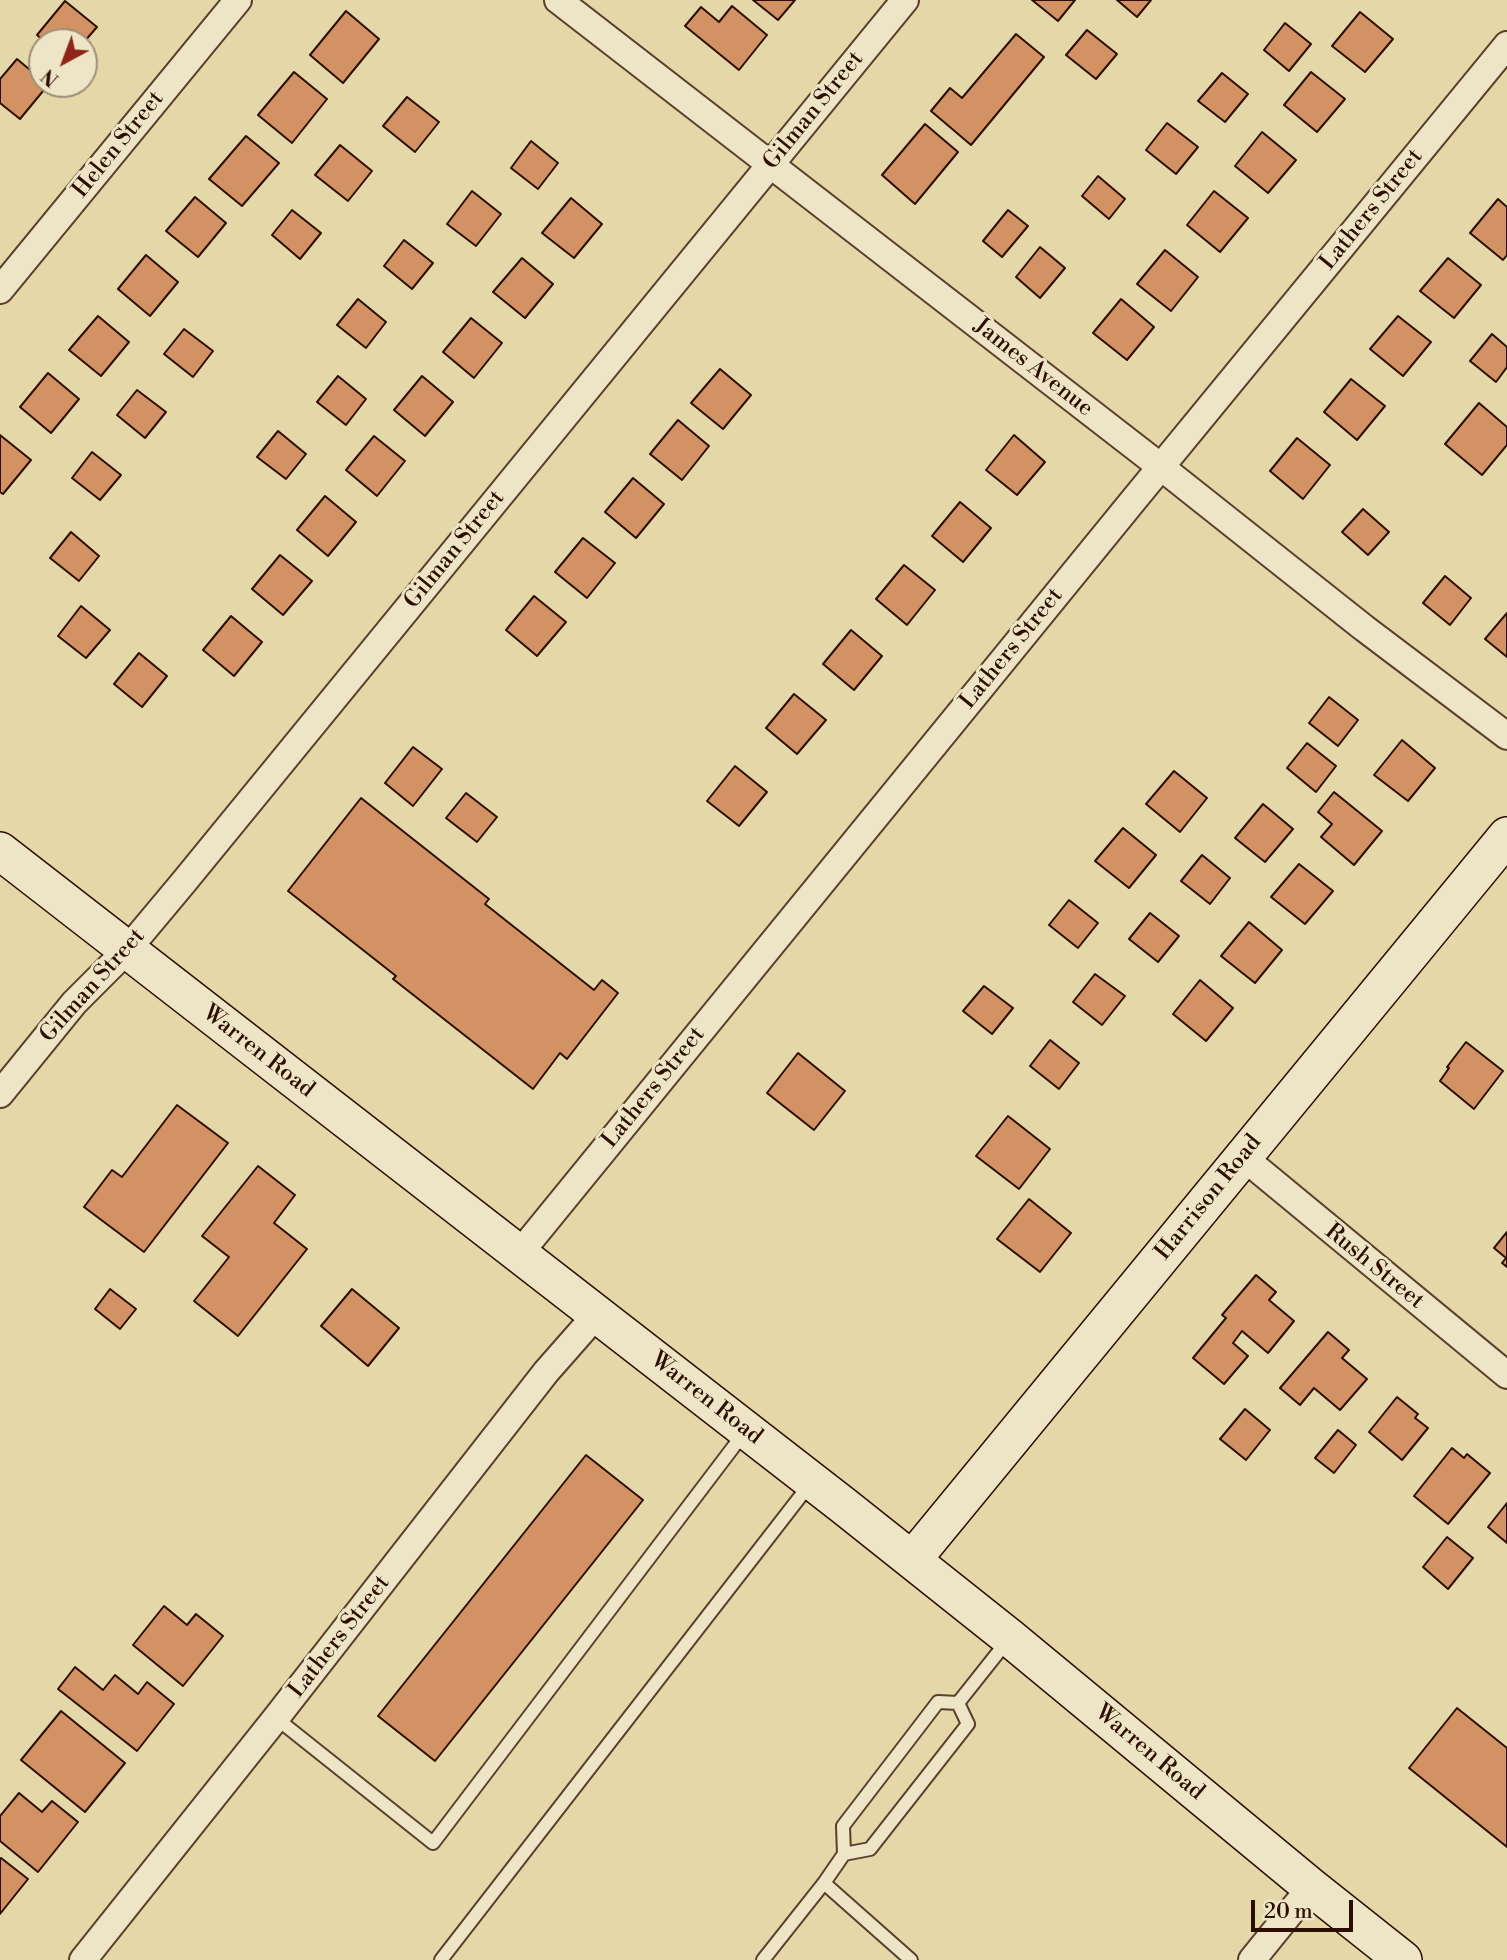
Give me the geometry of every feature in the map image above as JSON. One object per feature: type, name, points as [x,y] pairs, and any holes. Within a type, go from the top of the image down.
[{"type":"main road","name":"Harrison Road","points":[[912,1560],[1507,836]]},
{"type":"main road","name":"Warren Road","points":[[0,851],[912,1560],[1010,1638],[1395,1958]]},
{"type":"street","name":"Helen Street","points":[[0,289],[238,0]]},
{"type":"street","name":"James Avenue","points":[[558,0],[1161,467],[1364,628],[1507,736]]},
{"type":"street","name":"Gilman Street","points":[[0,1094],[74,1003],[127,950],[905,0]]},
{"type":"street","name":"Lathers Street","points":[[519,1254],[1507,45]]},
{"type":"street","name":"Rush Street","points":[[1242,1157],[1507,1375]]},
{"type":"street","name":"Lathers Street","points":[[83,1960],[546,1372],[597,1314]]},
{"type":"street","points":[[1252,1960],[1311,1887]]},
{"type":"lane","points":[[276,1718],[433,1843],[746,1430]]},
{"type":"lane","points":[[441,1960],[812,1481]]},
{"type":"lane","points":[[958,1703],[1010,1638]]},
{"type":"lane","points":[[763,1960],[824,1884],[844,1854],[844,1826],[938,1702],[958,1703]]},
{"type":"lane","points":[[844,1854],[870,1849],[968,1724],[958,1703]]},
{"type":"lane","points":[[824,1884],[911,1960]]},
{"type":"building","points":[[753,0],[795,0],[778,20]]},
{"type":"building","points":[[1032,0],[1075,0],[1058,21]]},
{"type":"building","points":[[1117,0],[1151,0],[1137,17]]},
{"type":"building","points":[[65,1],[97,27],[96,28],[43,28]]},
{"type":"building","points":[[732,6],[767,35],[739,70],[685,26],[701,7],[719,22]]},
{"type":"building","points":[[346,11],[379,39],[343,83],[310,55]]},
{"type":"building","points":[[1360,12],[1393,39],[1365,72],[1332,46]]},
{"type":"building","points":[[1285,23],[1311,44],[1289,71],[1264,50]]},
{"type":"building","points":[[1087,30],[1117,54],[1096,79],[1066,55]]},
{"type":"building","points":[[1016,34],[1044,57],[971,145],[931,111],[950,88],[962,98]]},
{"type":"building","points":[[17,59],[28,68],[28,98],[37,98],[20,119],[0,103],[0,79]]},
{"type":"building","points":[[294,72],[327,99],[292,143],[258,115]]},
{"type":"building","points":[[1311,72],[1345,99],[1317,132],[1284,105]]},
{"type":"building","points":[[1222,73],[1248,94],[1225,122],[1198,101]]},
{"type":"building","points":[[407,97],[439,122],[415,152],[383,126]]},
{"type":"building","points":[[1167,123],[1198,147],[1176,174],[1146,150]]},
{"type":"building","points":[[925,124],[958,152],[915,204],[882,175]]},
{"type":"building","points":[[1262,132],[1296,160],[1268,193],[1235,166]]},
{"type":"building","points":[[246,136],[279,163],[242,206],[209,179]]},
{"type":"building","points":[[531,141],[558,163],[538,189],[511,168]]},
{"type":"building","points":[[340,145],[372,171],[348,201],[315,175]]},
{"type":"building","points":[[1098,176],[1125,199],[1109,219],[1082,196]]},
{"type":"building","points":[[472,191],[501,214],[476,246],[447,224]]},
{"type":"building","points":[[1214,191],[1248,218],[1220,252],[1187,225]]},
{"type":"building","points":[[195,197],[226,223],[198,257],[166,231]]},
{"type":"building","points":[[571,198],[602,224],[574,258],[542,233]]},
{"type":"building","points":[[1498,199],[1507,207],[1507,255],[1503,260],[1470,233]]},
{"type":"building","points":[[292,210],[321,233],[300,259],[272,235]]},
{"type":"building","points":[[1008,210],[1028,226],[1002,257],[983,241]]},
{"type":"building","points":[[404,240],[433,263],[412,289],[384,266]]},
{"type":"building","points":[[1040,247],[1065,268],[1040,298],[1016,277]]},
{"type":"building","points":[[1165,250],[1198,277],[1171,311],[1137,284]]},
{"type":"building","points":[[146,255],[178,282],[150,316],[118,289]]},
{"type":"building","points":[[522,258],[553,284],[525,318],[493,292]]},
{"type":"building","points":[[1448,258],[1481,285],[1454,318],[1420,291]]},
{"type":"building","points":[[358,299],[386,322],[366,348],[337,325]]},
{"type":"building","points":[[1121,299],[1154,327],[1127,360],[1093,333]]},
{"type":"building","points":[[98,316],[129,342],[101,376],[69,350]]},
{"type":"building","points":[[1398,316],[1431,342],[1403,376],[1370,349]]},
{"type":"building","points":[[471,318],[502,343],[474,378],[443,352]]},
{"type":"building","points":[[184,329],[213,351],[193,377],[164,354]]},
{"type":"building","points":[[1492,334],[1507,347],[1507,367],[1496,382],[1470,361]]},
{"type":"building","points":[[720,369],[751,395],[723,429],[691,403]]},
{"type":"building","points":[[48,373],[79,399],[51,433],[20,407]]},
{"type":"building","points":[[338,376],[366,399],[346,425],[317,402]]},
{"type":"building","points":[[422,376],[453,402],[425,436],[394,410]]},
{"type":"building","points":[[1351,379],[1385,406],[1357,440],[1324,412]]},
{"type":"building","points":[[137,390],[166,412],[145,438],[117,415]]},
{"type":"building","points":[[1479,403],[1507,427],[1507,445],[1482,475],[1445,444]]},
{"type":"building","points":[[678,420],[709,446],[682,480],[650,454]]},
{"type":"building","points":[[278,431],[306,454],[286,479],[257,457]]},
{"type":"building","points":[[0,435],[31,460],[3,494],[0,492]]},
{"type":"building","points":[[1014,435],[1045,462],[1017,495],[986,470]]},
{"type":"building","points":[[374,436],[405,461],[377,496],[346,470]]},
{"type":"building","points":[[1297,438],[1330,465],[1303,499],[1270,471]]},
{"type":"building","points":[[92,452],[121,475],[100,500],[72,478]]},
{"type":"building","points":[[633,478],[664,504],[636,538],[605,512]]},
{"type":"building","points":[[325,496],[356,522],[328,556],[297,530]]},
{"type":"building","points":[[960,502],[991,528],[963,562],[932,536]]},
{"type":"building","points":[[1363,509],[1389,532],[1368,555],[1342,532]]},
{"type":"building","points":[[71,532],[99,556],[79,581],[50,558]]},
{"type":"building","points":[[583,538],[615,563],[587,598],[555,572]]},
{"type":"building","points":[[280,555],[312,581],[283,615],[252,589]]},
{"type":"building","points":[[904,565],[935,590],[907,625],[876,599]]},
{"type":"building","points":[[1445,576],[1471,598],[1450,625],[1423,603]]},
{"type":"building","points":[[534,596],[566,622],[537,656],[506,630]]},
{"type":"building","points":[[81,606],[110,630],[86,658],[58,636]]},
{"type":"building","points":[[1507,613],[1507,657],[1485,639]]},
{"type":"building","points":[[231,616],[262,642],[234,676],[203,650]]},
{"type":"building","points":[[851,630],[882,656],[854,690],[823,664]]},
{"type":"building","points":[[139,653],[167,676],[142,707],[114,684]]},
{"type":"building","points":[[794,694],[826,720],[797,754],[766,728]]},
{"type":"building","points":[[1329,697],[1358,720],[1338,746],[1309,723]]},
{"type":"building","points":[[1402,740],[1435,768],[1408,801],[1374,775]]},
{"type":"building","points":[[1307,743],[1336,766],[1316,792],[1287,768]]},
{"type":"building","points":[[413,747],[442,769],[413,806],[385,783]]},
{"type":"building","points":[[735,766],[767,792],[739,826],[707,801]]},
{"type":"building","points":[[1174,771],[1207,798],[1180,832],[1146,804]]},
{"type":"building","points":[[1334,792],[1382,831],[1354,865],[1321,837],[1332,824],[1318,812]]},
{"type":"building","points":[[466,793],[497,817],[477,842],[446,818]]},
{"type":"building","points":[[361,798],[489,899],[485,904],[594,990],[602,980],[618,993],[567,1059],[560,1053],[533,1089],[393,979],[396,976],[288,891]]},
{"type":"building","points":[[1263,804],[1293,829],[1265,862],[1235,838]]},
{"type":"building","points":[[1123,828],[1156,855],[1129,888],[1095,861]]},
{"type":"building","points":[[1202,855],[1230,878],[1210,904],[1181,881]]},
{"type":"building","points":[[1299,864],[1333,891],[1305,924],[1271,897]]},
{"type":"building","points":[[1069,900],[1098,923],[1078,948],[1049,925]]},
{"type":"building","points":[[1150,913],[1179,936],[1158,962],[1129,939]]},
{"type":"building","points":[[1249,922],[1282,950],[1255,983],[1221,956]]},
{"type":"building","points":[[1095,974],[1125,996],[1102,1025],[1073,1002]]},
{"type":"building","points":[[1200,980],[1233,1008],[1206,1041],[1173,1014]]},
{"type":"building","points":[[984,986],[1013,1008],[992,1034],[963,1011]]},
{"type":"building","points":[[1050,1040],[1079,1063],[1059,1089],[1030,1066]]},
{"type":"building","points":[[1466,1042],[1503,1071],[1474,1109],[1440,1081]]},
{"type":"building","points":[[798,1053],[845,1091],[814,1130],[767,1093]]},
{"type":"building","points":[[177,1105],[228,1143],[144,1252],[84,1207],[112,1170],[122,1177]]},
{"type":"building","points":[[1008,1116],[1050,1149],[1019,1189],[976,1156]]},
{"type":"building","points":[[258,1166],[295,1195],[274,1223],[307,1249],[238,1336],[194,1301],[229,1257],[202,1236]]},
{"type":"building","points":[[1029,1199],[1071,1233],[1040,1272],[997,1239]]},
{"type":"building","points":[[1507,1232],[1507,1267],[1502,1263],[1506,1258],[1494,1248]]},
{"type":"building","points":[[1256,1275],[1276,1292],[1269,1300],[1294,1321],[1268,1353],[1242,1331],[1233,1343],[1248,1356],[1224,1384],[1193,1358],[1226,1318],[1222,1315]]},
{"type":"building","points":[[110,1289],[136,1309],[120,1329],[95,1309]]},
{"type":"building","points":[[352,1289],[399,1328],[368,1366],[321,1326]]},
{"type":"building","points":[[1328,1332],[1349,1350],[1342,1358],[1367,1379],[1340,1410],[1314,1388],[1300,1405],[1280,1388]]},
{"type":"building","points":[[1397,1397],[1418,1414],[1415,1418],[1428,1428],[1402,1460],[1369,1432]]},
{"type":"building","points":[[1245,1409],[1270,1430],[1246,1460],[1220,1439]]},
{"type":"building","points":[[1338,1430],[1356,1445],[1334,1473],[1315,1458]]},
{"type":"building","points":[[1452,1448],[1464,1458],[1467,1454],[1490,1473],[1448,1524],[1414,1496]]},
{"type":"building","points":[[586,1455],[643,1500],[435,1761],[378,1716]]},
{"type":"building","points":[[1507,1503],[1507,1543],[1488,1527]]},
{"type":"building","points":[[1447,1537],[1473,1558],[1448,1589],[1423,1567]]},
{"type":"building","points":[[164,1606],[187,1625],[196,1614],[223,1636],[183,1686],[133,1645]]},
{"type":"building","points":[[75,1667],[103,1690],[115,1675],[138,1694],[147,1682],[174,1704],[137,1751],[58,1689]]},
{"type":"building","points":[[1457,1708],[1507,1748],[1507,1847],[1409,1768]]},
{"type":"building","points":[[61,1711],[125,1763],[85,1812],[21,1760]]},
{"type":"building","points":[[19,1793],[42,1812],[52,1801],[78,1822],[38,1872],[0,1841],[0,1816]]},
{"type":"building","points":[[0,1859],[28,1879],[0,1914]]}]
